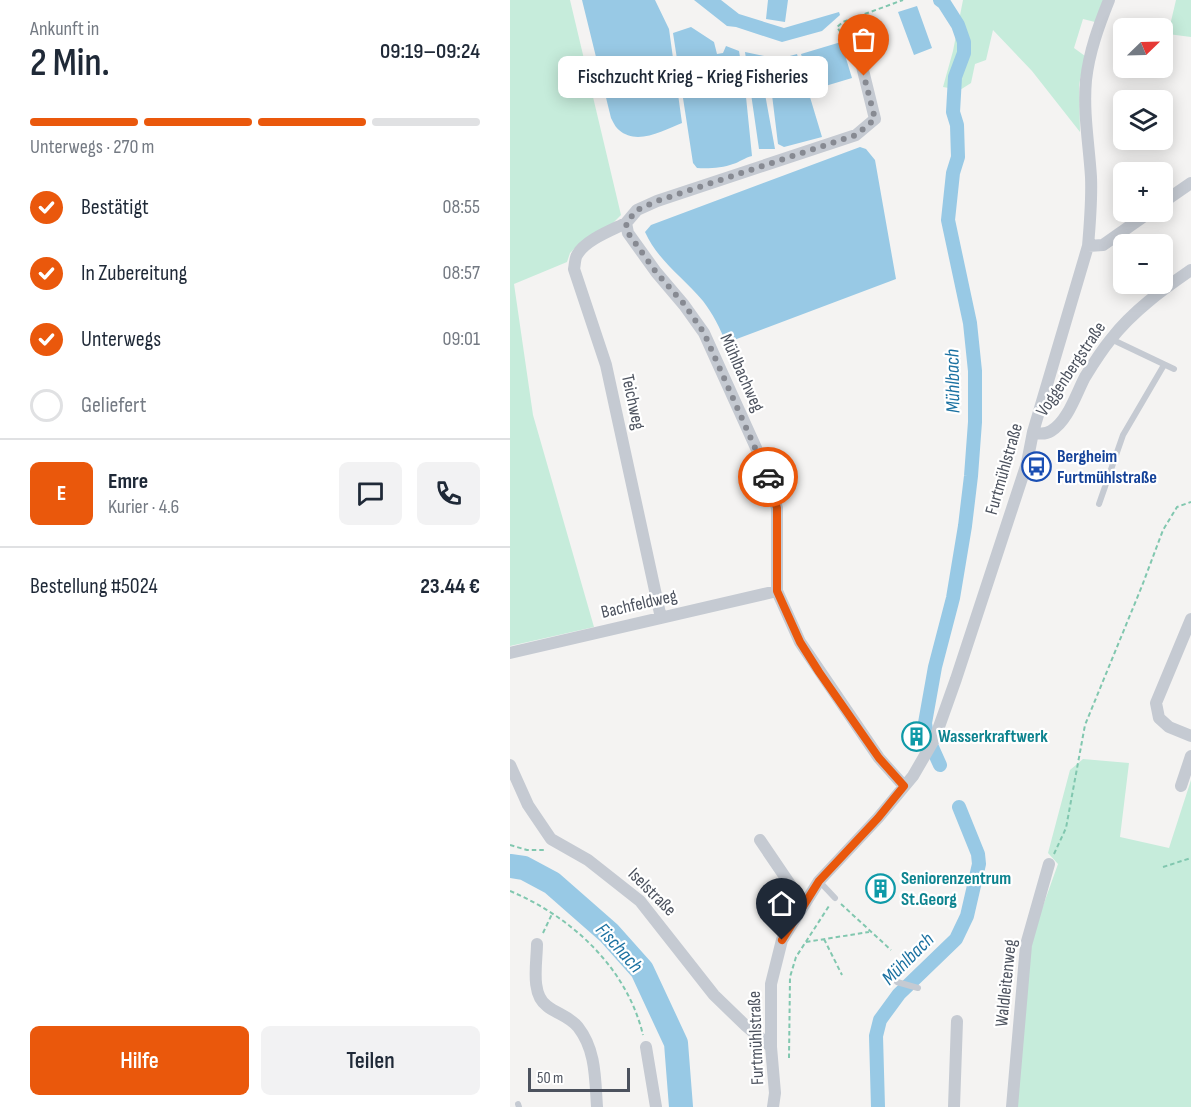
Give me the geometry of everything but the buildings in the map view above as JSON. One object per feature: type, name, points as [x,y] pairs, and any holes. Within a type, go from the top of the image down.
[{"type":"street","name":"Furtmühlstraße","points":[[773,1107],[775,1093],[771,1047],[771,984],[782,940],[819,881],[878,818],[904,786],[935,738],[954,688],[1027,463],[1033,432],[1088,246],[1091,183],[1086,80],[1091,50],[1109,0]]},
{"type":"street","points":[[626,223],[637,210],[657,201],[856,135],[875,119],[859,54]]},
{"type":"street","points":[[1173,195],[1191,183]]},
{"type":"street","points":[[1088,246],[1103,245],[1136,222]]},
{"type":"street","name":"Mühlbachweg","points":[[626,223],[628,233],[704,333],[762,461],[777,508],[777,591],[800,642],[879,758],[904,786]]},
{"type":"street","name":"Teichweg","points":[[626,223],[604,233],[583,248],[576,256],[574,269],[606,365],[661,618]]},
{"type":"street","name":"Voggenbergstraße","points":[[1033,432],[1041,434],[1051,431],[1059,423],[1111,339],[1135,313],[1191,270]]},
{"type":"street","name":"Bachfeldweg","points":[[510,653],[777,591]]},
{"type":"street","points":[[1191,619],[1156,703],[1159,718],[1169,727],[1191,735]]},
{"type":"street","points":[[1181,786],[1191,756]]},
{"type":"street","name":"Iselstraße","points":[[510,765],[538,821],[550,839],[588,860],[640,901],[714,994],[771,1047]]},
{"type":"street","points":[[760,840],[805,903]]},
{"type":"street","name":"Waldleitenweg","points":[[1012,1107],[1026,945],[1049,864]]},
{"type":"street","points":[[537,944],[536,988],[545,1005],[571,1019],[589,1046],[594,1060],[597,1107]]},
{"type":"street","points":[[954,1107],[957,1021]]},
{"type":"street","points":[[646,1047],[656,1107]]},
{"type":"lane","points":[[1111,339],[1174,369]]},
{"type":"lane","points":[[1099,504],[1123,435],[1164,365]]},
{"type":"lane","points":[[819,881],[835,898]]},
{"type":"lane","points":[[897,982],[918,988]]},
{"type":"path","points":[[859,54],[845,41],[837,27],[843,21],[903,0]]},
{"type":"path","points":[[1049,864],[1066,828],[1085,725],[1163,530],[1177,507],[1191,502]]},
{"type":"path","points":[[510,845],[527,850],[568,850]]},
{"type":"path","points":[[1163,867],[1191,858]]},
{"type":"path","points":[[510,891],[534,901],[588,940],[613,969],[640,1019],[646,1047]]},
{"type":"path","points":[[835,898],[891,950]]},
{"type":"path","points":[[537,944],[553,913]]},
{"type":"path","points":[[806,942],[869,932]]},
{"type":"path","points":[[824,939],[842,975]]},
{"type":"green space","points":[[510,0],[570,0],[621,215],[607,229],[580,243],[570,253],[567,262],[514,284],[533,415],[594,627],[510,646]]},
{"type":"green space","points":[[963,0],[1103,0],[1095,22],[1083,19],[1074,48],[1085,56],[1079,85],[1080,132],[1032,71],[993,30],[986,60],[975,64],[971,83],[960,90],[943,87]]},
{"type":"green space","points":[[1176,0],[1191,0],[1191,37],[1173,35],[1172,18]]},
{"type":"green space","points":[[1083,759],[1129,763],[1120,837],[1169,848],[1191,780],[1191,1107],[1015,1107],[1029,945],[1058,864],[1048,853],[1070,770]]},
{"type":"water","points":[[582,0],[655,0],[669,29],[682,123],[659,133],[642,137],[626,135],[617,128],[611,118]]},
{"type":"water","points":[[694,0],[721,0],[739,14],[784,28],[839,12],[840,15],[822,31],[782,42],[727,26]]},
{"type":"water","points":[[768,0],[788,0],[785,22],[766,19]]},
{"type":"water","points":[[917,6],[932,48],[914,55],[898,12]]},
{"type":"water","points":[[691,27],[714,42],[717,54],[723,53],[726,46],[739,51],[752,156],[729,165],[697,168],[693,163],[673,33]]},
{"type":"water","points":[[841,42],[852,78],[812,90],[801,54]]},
{"type":"water","points":[[745,52],[764,56],[765,94],[775,149],[759,149]]},
{"type":"water","points":[[797,54],[822,137],[784,147],[778,144],[768,62]]},
{"type":"water","points":[[860,147],[866,149],[875,160],[896,279],[726,343],[707,306],[657,252],[645,232],[651,225]]},
{"type":"waterway","name":"Mühlbach","points":[[940,0],[958,25],[964,42],[964,53],[955,77],[953,112],[957,125],[958,157],[953,173],[948,220],[970,323],[975,371],[975,422],[965,526],[953,598],[935,667],[925,723],[927,736],[940,765]]},
{"type":"waterway","name":"Mühlbach","points":[[878,1107],[876,1036],[880,1020],[899,994],[956,939],[967,916],[979,864],[978,854],[959,807]]},
{"type":"waterway","name":"Fischach","points":[[510,866],[524,868],[552,883],[609,933],[642,970],[676,1043],[681,1107]]},
{"type":"way so far","points":[[768,477],[704,333],[628,233],[626,223],[637,210],[657,201],[856,135],[875,119],[864,76]]},
{"type":"place","name":"Fischzucht Krieg - Krieg Fisheries","points":[[864,76]]},
{"type":"place","name":"Bergheim Furtmühlstraße","points":[[1036,466]]},
{"type":"place","name":"Wasserkraftwerk","points":[[917,736]]},
{"type":"place","name":"Seniorenzentrum St.Georg","points":[[880,888]]},
{"type":"route","points":[[768,477],[777,508],[777,591],[800,642],[819,672],[879,758],[904,786],[878,818],[819,881],[782,940]]}]
